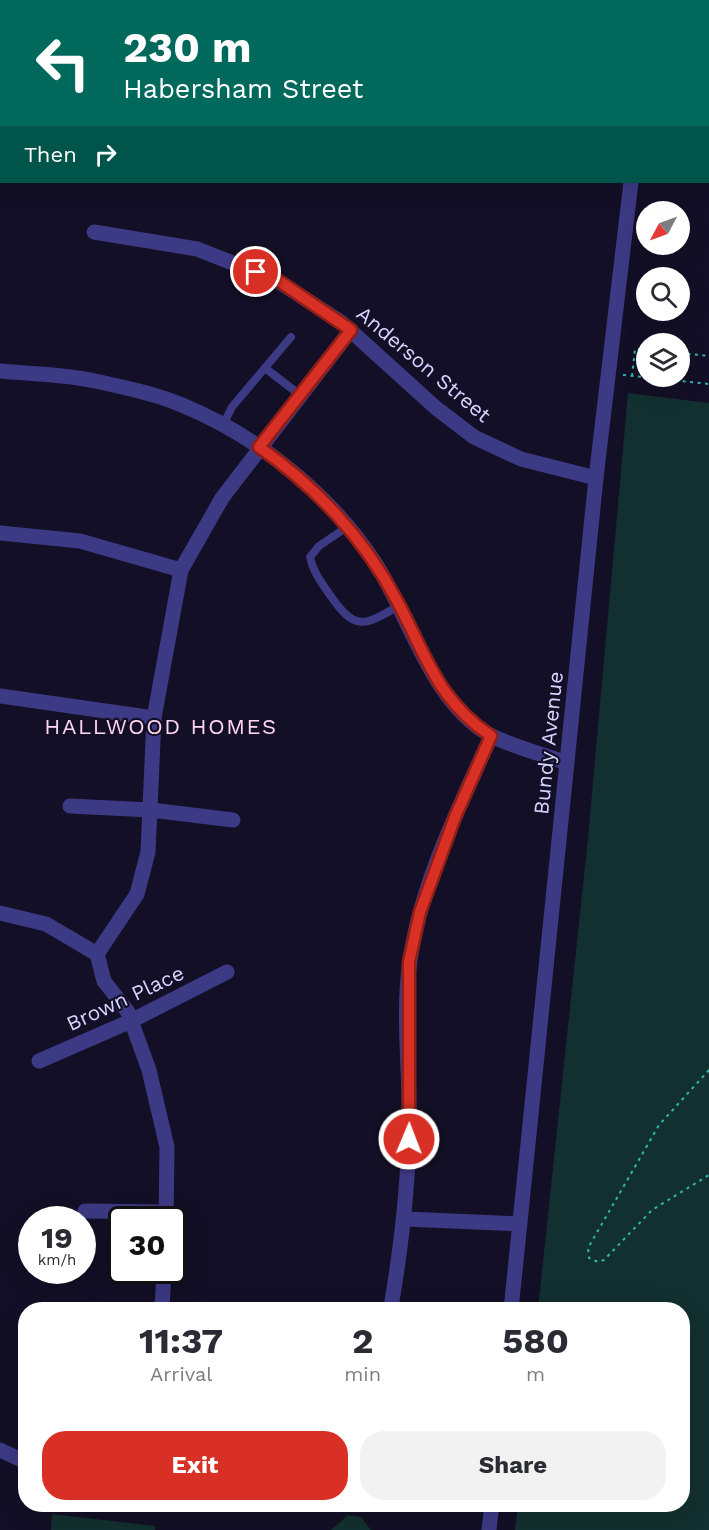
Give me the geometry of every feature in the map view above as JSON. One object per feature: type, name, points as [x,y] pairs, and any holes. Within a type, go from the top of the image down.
[{"type":"street","name":"Bundy Avenue","points":[[512,1302],[626,183]]},
{"type":"street","name":"Anderson Street","points":[[94,232],[207,253],[276,279],[351,330],[436,408],[474,437],[522,459],[596,478]]},
{"type":"street","points":[[97,954],[137,894],[148,852],[154,718],[181,570],[222,498],[351,330]]},
{"type":"street","points":[[0,371],[93,381],[180,404],[223,425],[259,447],[283,464],[334,511],[374,562],[400,605],[448,697],[468,720],[491,736],[567,763]]},
{"type":"street","points":[[0,533],[80,542],[181,570]]},
{"type":"street","points":[[0,696],[154,718]]},
{"type":"street","points":[[392,1301],[405,1219],[409,1131],[409,962],[420,912],[455,817],[491,736]]},
{"type":"street","points":[[70,806],[151,810],[233,820]]},
{"type":"street","points":[[0,913],[46,924],[97,954],[104,981],[131,1021],[149,1070],[167,1147],[166,1206]]},
{"type":"street","name":"Brown Place","points":[[39,1061],[131,1021],[227,972]]},
{"type":"street","points":[[405,1219],[520,1224]]},
{"type":"street","points":[[162,1302],[163,1284]]},
{"type":"street","points":[[0,1450],[18,1458]]},
{"type":"street","points":[[489,1530],[491,1512]]},
{"type":"lane","points":[[223,425],[232,407],[291,337]]},
{"type":"lane","points":[[265,368],[300,395]]},
{"type":"lane","points":[[347,527],[318,546],[310,557],[313,571],[344,615],[355,622],[375,620],[400,605]]},
{"type":"path","points":[[632,376],[636,349]]},
{"type":"path","points":[[690,354],[709,356]]},
{"type":"path","points":[[608,374],[709,384]]},
{"type":"path","points":[[709,1070],[659,1125],[591,1242],[587,1252],[589,1258],[598,1262],[604,1260],[652,1210],[709,1175]]},
{"type":"green space","points":[[628,393],[709,403],[709,1530],[515,1530],[517,1512],[690,1512],[690,1302],[539,1302],[588,838]]},
{"type":"green space","points":[[52,1514],[155,1526],[155,1530],[51,1530]]},
{"type":"green space","points":[[348,1515],[361,1517],[371,1530],[331,1530]]},
{"type":"district","name":"HALLWOOD HOMES","points":[[161,726]]},
{"type":"route","points":[[256,272],[276,279],[351,330],[259,447],[283,464],[334,511],[374,562],[396,598],[425,658],[448,697],[468,720],[491,736],[455,817],[420,912],[409,962],[409,1139]]}]
